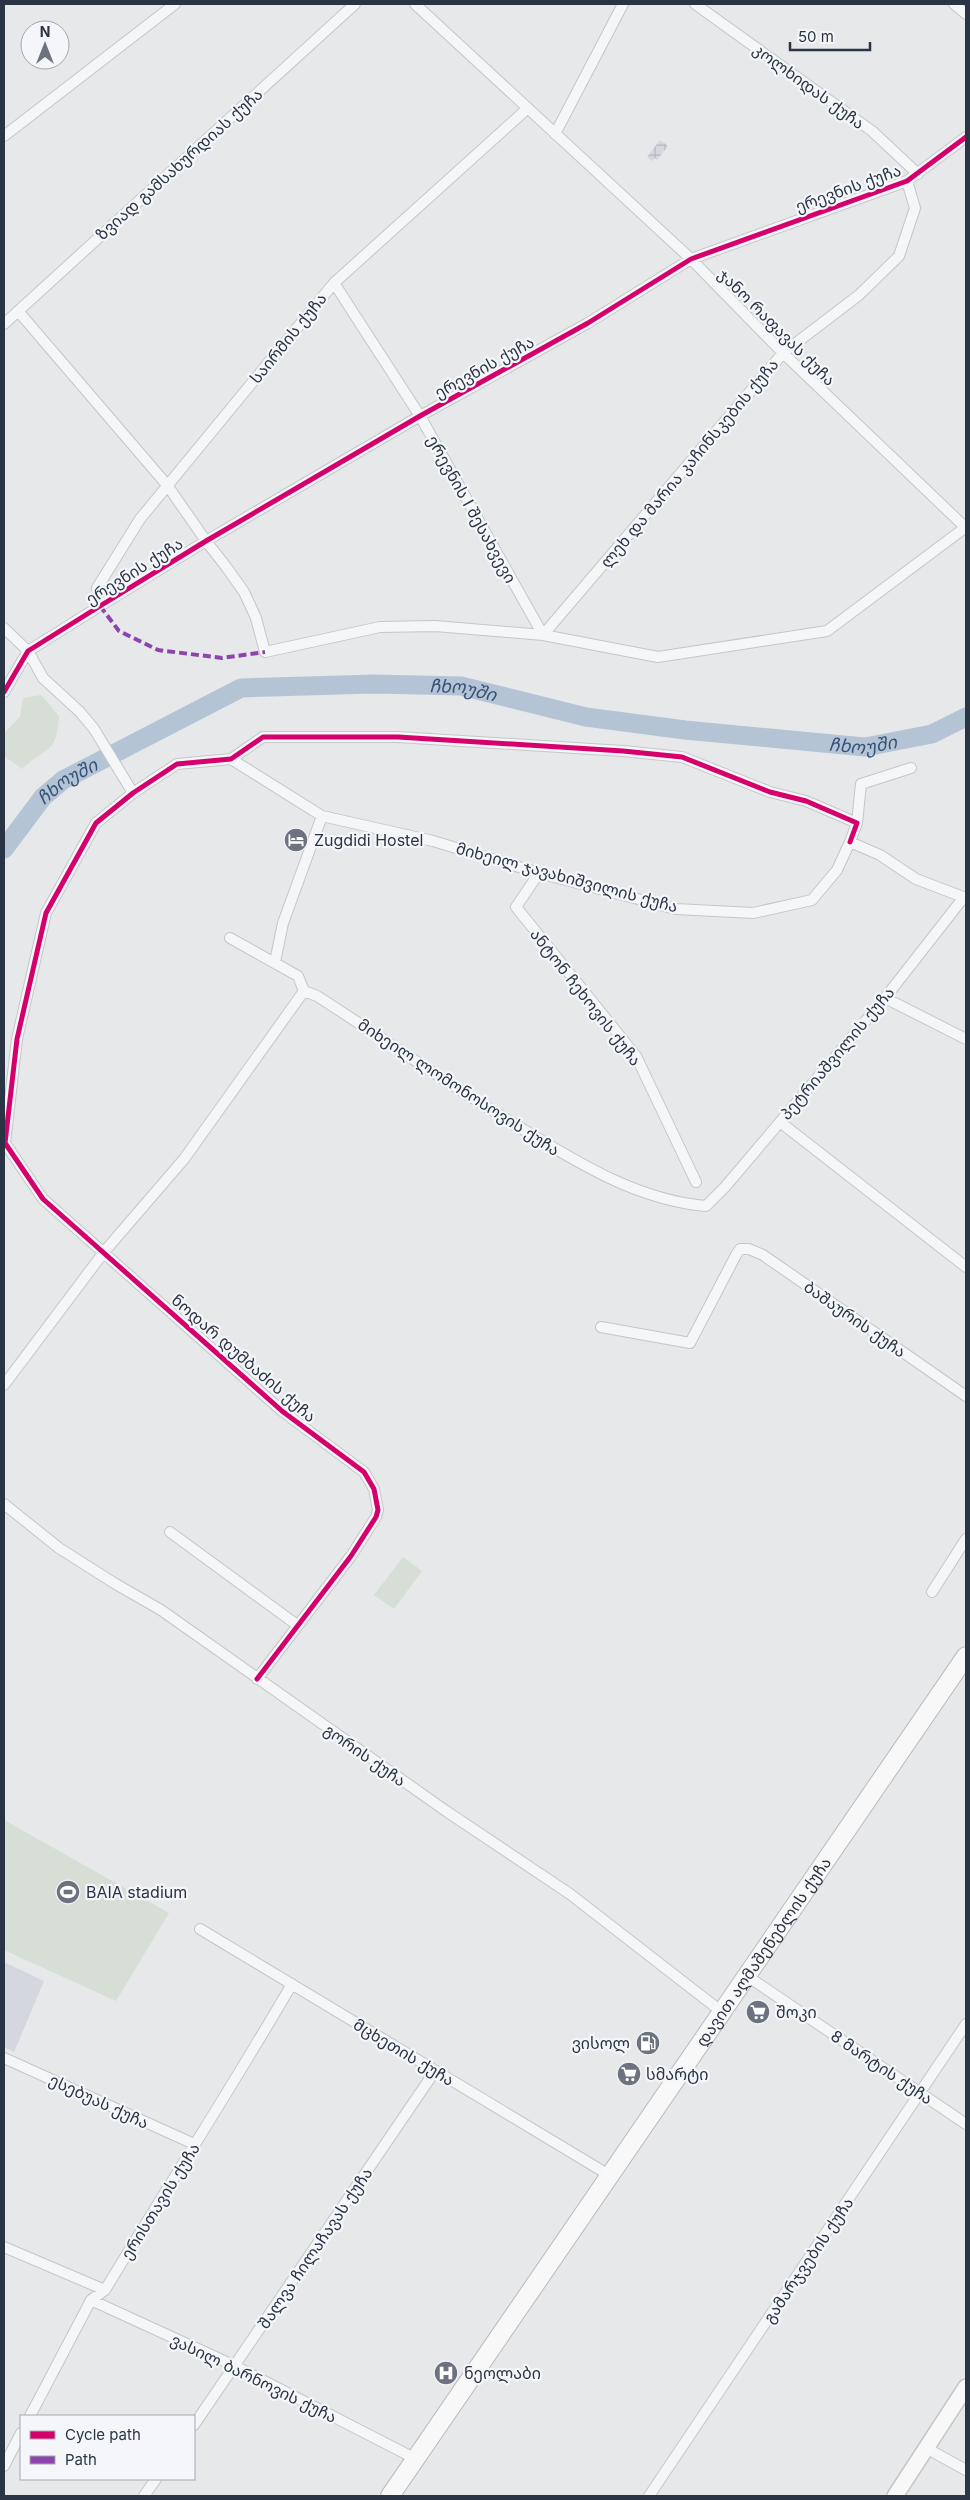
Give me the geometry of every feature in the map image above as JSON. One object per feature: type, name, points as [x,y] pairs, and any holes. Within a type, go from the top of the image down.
[{"type":"highway","name":"დავით აღმაშენებლის ქუჩა","points":[[390,2496],[966,1657]]},
{"type":"main road","points":[[895,2496],[966,2387]]},
{"type":"street","points":[[4,136],[175,4]]},
{"type":"street","name":"ზვიად გამსახურდიას ქუჩა","points":[[4,324],[355,4]]},
{"type":"street","name":"ჯანო რაფავას ქუჩა","points":[[415,4],[691,259],[783,353],[966,528]]},
{"type":"street","points":[[555,134],[623,4]]},
{"type":"street","name":"კოლხიდას ქუჩა","points":[[695,4],[872,131],[918,174]]},
{"type":"street","points":[[954,4],[966,14]]},
{"type":"street","name":"საირმის ქუჩა","points":[[100,606],[97,588],[140,519],[334,283],[528,108]]},
{"type":"street","name":"ერევნის ქუჩა","points":[[28,651],[206,541],[420,416],[588,323],[691,259],[907,181],[966,137]]},
{"type":"street","name":"ლეხ და მარია კაჩინსკების ქუჩა","points":[[543,635],[783,353],[859,295],[899,256],[915,208],[907,181]]},
{"type":"street","name":"ერევნის I შესახვევი","points":[[334,283],[420,416],[543,635]]},
{"type":"street","points":[[18,311],[167,486],[244,592],[256,618],[265,652],[380,627],[435,626],[543,635],[658,657],[826,631],[966,528]]},
{"type":"street","points":[[4,628],[28,651],[43,678],[80,712],[94,729],[133,792]]},
{"type":"street","points":[[4,692],[28,651]]},
{"type":"street","points":[[231,758],[263,737],[398,737],[623,751],[682,757],[770,792],[806,801],[857,824]]},
{"type":"street","name":"ნოდარ დუმბაძის ქუჩა","points":[[231,758],[177,764],[133,792],[96,823],[46,913],[17,1039],[5,1143],[43,1199],[282,1410],[364,1472],[371,1481],[378,1503],[376,1517],[351,1556],[257,1679]]},
{"type":"street","name":"მიხეილ ჯავახიშვილის ქუჩა","points":[[231,758],[322,816],[433,841],[539,873],[676,908],[753,913],[812,900],[837,870],[850,842],[857,824],[861,784],[911,768]]},
{"type":"street","points":[[275,962],[283,923],[322,816]]},
{"type":"street","points":[[850,842],[880,855],[916,879],[965,897]]},
{"type":"street","name":"ანტონ ჩეხოვის ქუჩა","points":[[539,873],[516,907],[636,1056],[696,1182]]},
{"type":"street","name":"პეტრიაშვილის ქუჩა","points":[[706,1206],[780,1122],[884,998],[965,897]]},
{"type":"street","name":"მიხეილ ლომონოსოვის ქუჩა","points":[[230,938],[298,976],[304,991],[317,996],[473,1099],[563,1153],[636,1190],[678,1203],[706,1206]]},
{"type":"street","points":[[4,1385],[104,1252],[184,1159],[304,991]]},
{"type":"street","points":[[884,998],[966,1039]]},
{"type":"street","points":[[780,1122],[966,1267]]},
{"type":"street","name":"ბაშაურის ქუჩა","points":[[601,1327],[690,1343],[740,1249],[749,1249],[763,1255],[966,1396]]},
{"type":"street","name":"გორის ქუჩა","points":[[4,1504],[59,1548],[161,1610],[446,1811],[570,1894],[722,2012]]},
{"type":"street","points":[[170,1532],[297,1625]]},
{"type":"street","points":[[932,1592],[966,1540]]},
{"type":"street","name":"მცხეთის ქუჩა","points":[[200,1929],[609,2175]]},
{"type":"street","name":"8 მარტის ქუჩა","points":[[747,1976],[966,2124]]},
{"type":"street","name":"ერისთავის ქუჩა","points":[[31,2415],[90,2300],[105,2290],[194,2144],[221,2105],[292,1984]]},
{"type":"street","name":"გამარჯვების ქუჩა","points":[[649,2496],[966,2024]]},
{"type":"street","name":"ესებუას ქუჩა","points":[[4,2058],[194,2144]]},
{"type":"street","name":"შალვა ჩილაჩავას ქუჩა","points":[[195,2424],[435,2070]]},
{"type":"street","points":[[4,2247],[105,2290]]},
{"type":"street","name":"ვასილ ბარნოვის ქუჩა","points":[[90,2300],[235,2366],[416,2459]]},
{"type":"street","points":[[4,2466],[20,2435]]},
{"type":"street","points":[[926,2448],[966,2470]]},
{"type":"street","points":[[144,2496],[155,2480]]},
{"type":"shaded area","points":[[660,140],[668,146],[657,160],[655,158],[652,161],[647,157]]},
{"type":"shaded area","points":[[41,695],[59,716],[56,737],[49,748],[22,769],[4,756],[4,733],[20,717],[23,698]]},
{"type":"shaded area","points":[[403,1557],[422,1571],[394,1609],[374,1595]]},
{"type":"shaded area","name":"BAIA stadium","points":[[4,1820],[169,1913],[116,2001],[4,1950]]},
{"type":"shaded area","points":[[4,1962],[44,1981],[14,2052],[4,2047]]},
{"type":"waterway","name":"ჩხოუში","points":[[4,849],[43,797],[63,780],[241,688],[374,684],[461,686],[586,717],[685,730],[865,747],[932,734],[966,717]]},
{"type":"marked path","points":[[100,606],[119,631],[158,650],[222,658],[265,652]]},
{"type":"cycle path","points":[[4,692],[28,651],[206,541],[420,416],[588,323],[691,259],[907,181],[966,137]]},
{"type":"cycle path","points":[[257,1679],[351,1556],[376,1517],[378,1510],[374,1489],[364,1472],[282,1411],[43,1199],[5,1143],[17,1039],[46,913],[96,823],[133,793],[177,764],[231,759],[263,737],[398,737],[623,751],[682,757],[770,792],[806,801],[857,823],[850,842]]},
{"type":"place","name":"Zugdidi Hostel","points":[[296,840]]},
{"type":"place","name":"BAIA stadium","points":[[68,1892]]},
{"type":"place","name":"შოკი","points":[[758,2012]]},
{"type":"place","name":"ვისოლ","points":[[648,2043]]},
{"type":"place","name":"სმარტი","points":[[629,2074]]},
{"type":"place","name":"ნეოლაბი","points":[[446,2373]]}]
